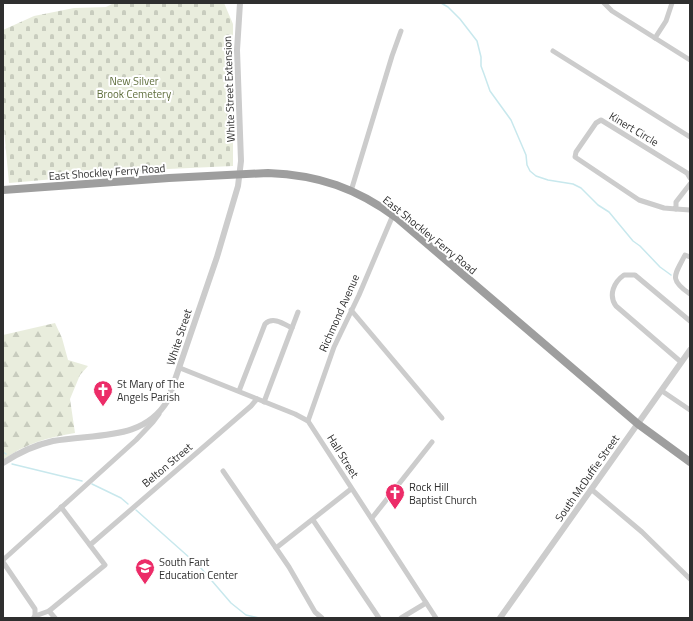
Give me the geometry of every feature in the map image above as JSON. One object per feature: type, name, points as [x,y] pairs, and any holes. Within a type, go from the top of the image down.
[{"type":"highway","name":"East Shockley Ferry Road","points":[[3,190],[268,173],[324,180],[369,200],[393,215],[638,424],[690,462]]},
{"type":"street","name":"White Street Extension","points":[[240,3],[237,50],[241,141],[240,174]]},
{"type":"street","points":[[604,3],[612,11],[690,60]]},
{"type":"street","points":[[655,38],[666,21],[672,3]]},
{"type":"street","points":[[351,191],[401,31]]},
{"type":"street","points":[[553,51],[690,137]]},
{"type":"street","name":"Kinert Circle","points":[[690,178],[688,173],[600,120],[596,122],[576,152],[575,157],[639,200],[664,208],[690,210]]},
{"type":"street","name":"White Street","points":[[3,463],[25,450],[52,442],[110,435],[129,430],[144,424],[159,413],[168,400],[180,368],[234,203],[240,174]]},
{"type":"street","points":[[676,209],[676,202],[690,184]]},
{"type":"street","name":"Richmond Avenue","points":[[308,421],[334,347],[359,295],[393,215]]},
{"type":"street","points":[[688,256],[676,272],[675,280],[679,287],[690,294]]},
{"type":"street","points":[[682,362],[616,306],[612,299],[615,286],[624,275],[635,275],[690,321]]},
{"type":"street","points":[[351,310],[442,418]]},
{"type":"street","points":[[264,402],[298,312]]},
{"type":"street","points":[[239,391],[265,324],[274,320],[292,328]]},
{"type":"street","name":"South McDuffie Street","points":[[500,618],[690,350]]},
{"type":"street","points":[[180,368],[295,414],[308,421]]},
{"type":"street","points":[[662,391],[690,410]]},
{"type":"street","name":"Belton Street","points":[[90,545],[240,416],[257,399]]},
{"type":"street","points":[[61,507],[105,565],[50,611],[34,617],[35,609],[3,561],[61,507],[142,435],[159,413]]},
{"type":"street","name":"Hall Street","points":[[308,421],[436,618]]},
{"type":"street","points":[[372,518],[432,442]]},
{"type":"street","points":[[223,471],[297,580],[315,612],[322,618]]},
{"type":"street","points":[[276,548],[351,489]]},
{"type":"street","points":[[592,489],[642,532],[690,579]]},
{"type":"street","points":[[313,520],[379,618]]},
{"type":"street","points":[[401,618],[426,603]]},
{"type":"street","points":[[50,611],[55,618]]},
{"type":"green space","name":"New Silver Brook Cemetery","points":[[114,3],[224,3],[233,24],[233,166],[168,169],[9,183],[3,119],[3,30],[34,16],[74,8],[106,7]]},
{"type":"green space","points":[[55,323],[62,338],[68,360],[88,366],[80,375],[70,399],[75,433],[28,445],[3,460],[3,335]]},
{"type":"waterway","points":[[441,3],[448,7],[460,19],[477,41],[481,57],[481,66],[490,91],[511,120],[526,155],[527,165],[530,171],[536,176],[548,180],[573,184],[581,188],[598,205],[609,212],[633,241],[640,246],[660,267],[671,275]]},
{"type":"waterway","points":[[12,464],[82,481]]},
{"type":"waterway","points":[[92,484],[121,498],[128,504]]},
{"type":"waterway","points":[[136,510],[200,567],[231,603],[246,615],[259,618]]},
{"type":"place","name":"St Mary of The Angels Parish","points":[[103,407]]},
{"type":"place","name":"Rock Hill Baptist Church","points":[[395,510]]},
{"type":"place","name":"South Fant Education Center","points":[[145,585]]}]
